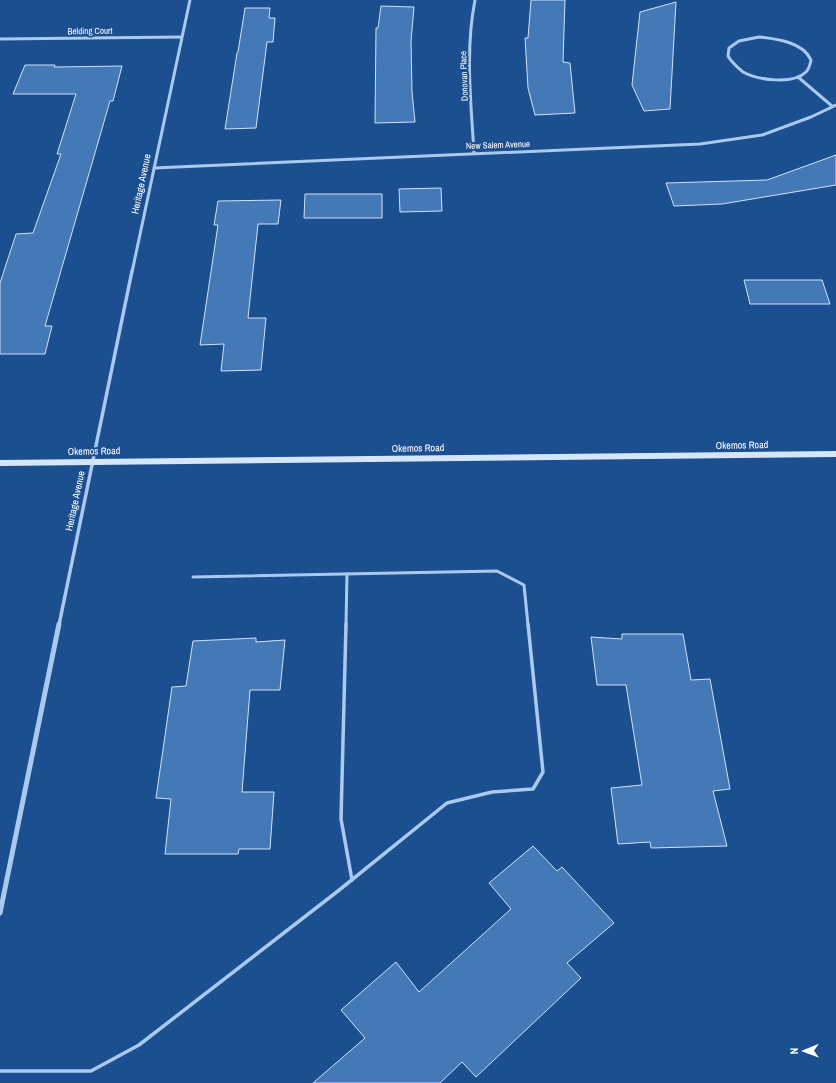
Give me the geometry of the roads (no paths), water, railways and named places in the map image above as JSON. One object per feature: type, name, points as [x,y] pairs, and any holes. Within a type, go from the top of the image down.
[{"type":"main road","name":"Okemos Road","points":[[0,462],[836,454]]},
{"type":"street","name":"Heritage Avenue","points":[[0,913],[92,461],[190,0]]},
{"type":"street","name":"Donovan Place","points":[[474,153],[469,51],[472,11],[476,0]]},
{"type":"street","name":"Belding Court","points":[[0,39],[181,38]]},
{"type":"street","points":[[769,38],[790,43],[804,52],[810,63],[809,68],[798,77],[779,81],[747,75],[732,65],[728,60],[727,54],[729,49],[740,40],[769,38]]},
{"type":"street","points":[[798,77],[834,106]]},
{"type":"street","name":"New Salem Avenue","points":[[154,168],[659,146],[736,140],[762,135],[784,128],[834,106]]},
{"type":"lane","points":[[0,1071],[91,1071],[112,1060],[139,1045],[352,880],[447,803],[492,792],[533,789],[543,772],[524,585],[497,571],[192,577]]},
{"type":"lane","points":[[347,574],[341,819],[352,880]]}]
